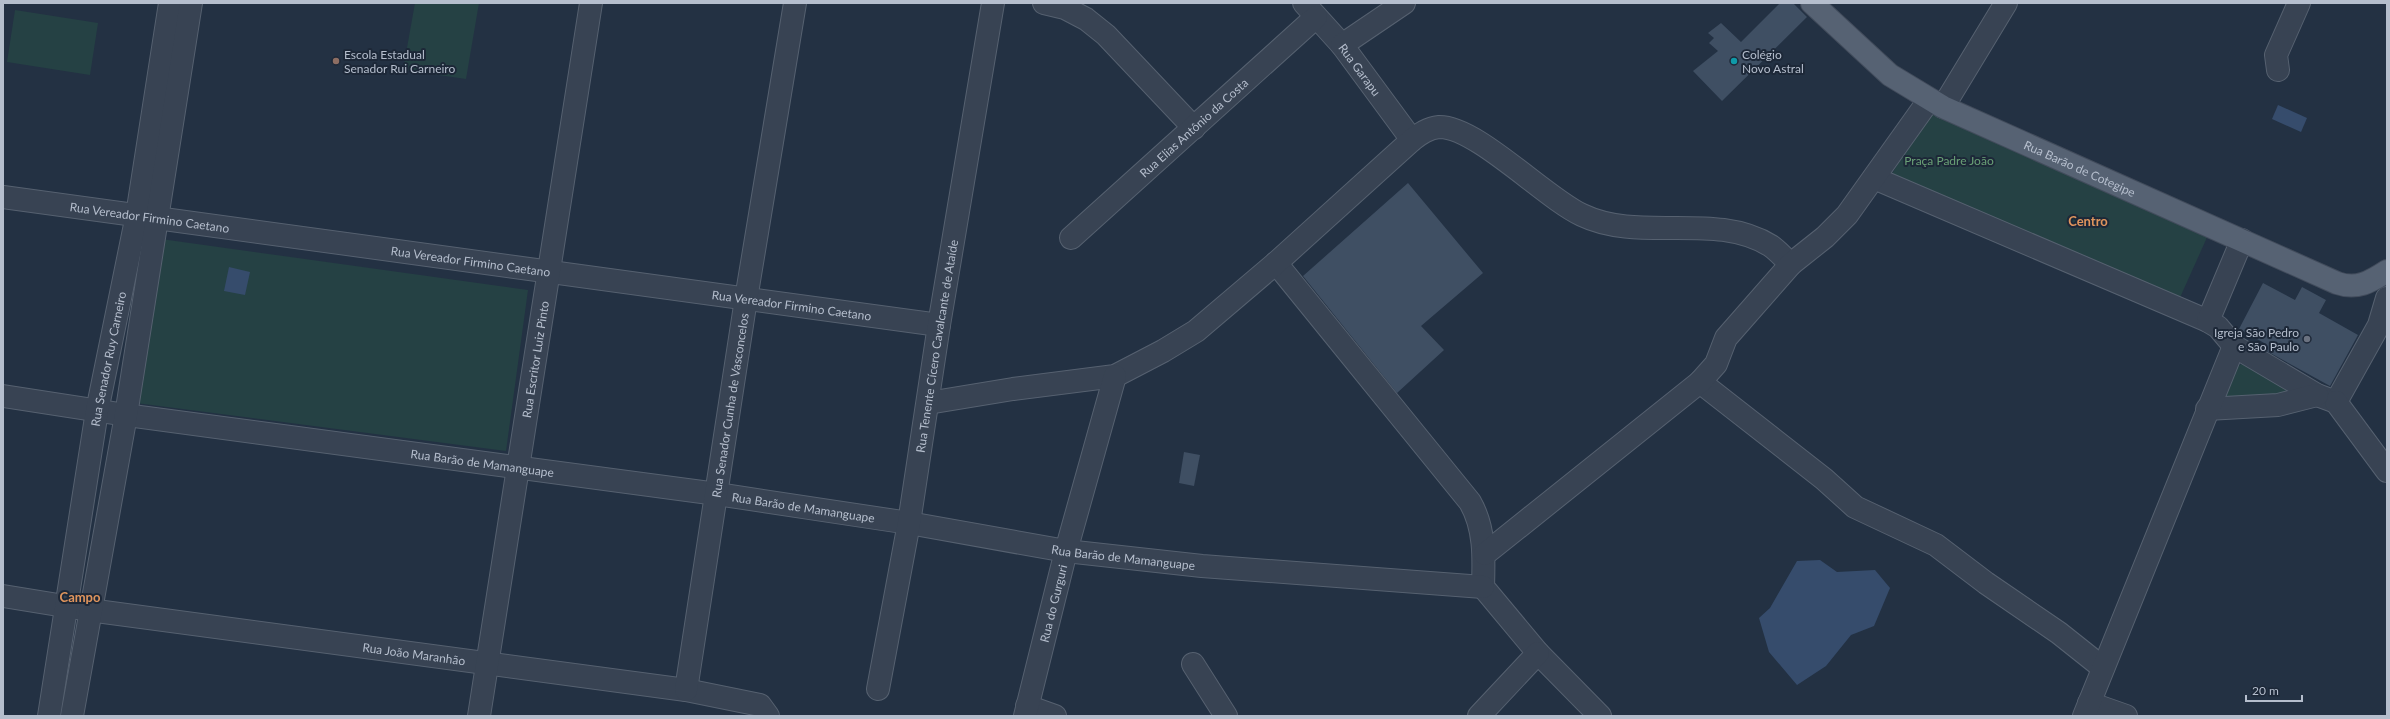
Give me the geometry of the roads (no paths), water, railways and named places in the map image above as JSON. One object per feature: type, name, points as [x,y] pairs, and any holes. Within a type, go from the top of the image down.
[{"type":"main road","name":"Rua Barão de Cotegipe","points":[[1812,3],[1890,75],[1936,104],[2346,286],[2364,284],[2379,276]]},
{"type":"street","name":"Rua Senador Ruy Carneiro","points":[[165,101],[170,3]]},
{"type":"street","name":"Rua Senador Ruy Carneiro","points":[[72,716],[89,610],[126,415],[147,216],[165,101],[191,3]]},
{"type":"street","name":"Rua Escritor Luiz Pinto","points":[[479,716],[550,273],[591,3]]},
{"type":"street","name":"Rua Senador Cunha de Vasconcelos","points":[[686,690],[746,299],[795,3]]},
{"type":"street","name":"Rua Tenente Cícero Cavalcante de Ataíde","points":[[878,689],[909,522],[939,325],[993,3]]},
{"type":"street","points":[[1044,3],[1065,8],[1086,19],[1106,35],[1194,128]]},
{"type":"street","points":[[1342,45],[1404,3]]},
{"type":"street","points":[[1485,554],[1700,382],[1716,364],[1726,338],[1791,264],[1824,237],[1847,215],[1874,178],[1936,104],[2006,3]]},
{"type":"street","points":[[2278,70],[2276,55],[2299,3]]},
{"type":"street","name":"Rua Elias Antônio da Costa","points":[[1071,238],[1194,128],[1310,10]]},
{"type":"street","name":"Rua Garapu","points":[[1310,10],[1342,45],[1412,140]]},
{"type":"street","points":[[928,403],[1013,389],[1115,376],[1162,352],[1196,331],[1276,263],[1412,140],[1431,129],[1450,129],[1462,133],[1496,153],[1566,207],[1587,218],[1610,224],[1631,226],[1736,232],[1772,246],[1791,264]]},
{"type":"street","points":[[1874,178],[2208,321],[2218,327],[2234,346],[2327,399],[2387,471]]},
{"type":"street","name":"Rua Vereador Firmino Caetano","points":[[3,197],[939,325]]},
{"type":"street","name":"Rua Senador Ruy Carneiro","points":[[49,716],[97,411],[147,216]]},
{"type":"street","points":[[2208,321],[2242,240]]},
{"type":"street","points":[[1276,263],[1459,487],[1478,517],[1485,554],[1483,587],[1538,653],[1600,716]]},
{"type":"street","points":[[2207,409],[2278,405],[2327,399],[2379,325],[2387,298]]},
{"type":"street","points":[[2126,716],[2087,710],[2207,409],[2234,346]]},
{"type":"street","name":"Rua do Gurguri","points":[[1026,711],[1066,551],[1115,376]]},
{"type":"street","points":[[1700,382],[1824,479],[1855,507],[1936,545],[1986,583],[2059,633],[2103,668]]},
{"type":"street","name":"Rua Barão de Mamanguape","points":[[3,396],[97,411],[518,469],[717,494],[909,522],[1066,551],[1202,566],[1483,587]]},
{"type":"street","name":"Rua João Maranhão","points":[[3,596],[67,607],[488,665],[686,690],[764,711]]},
{"type":"street","points":[[1479,716],[1538,653]]},
{"type":"street","points":[[1193,664],[1226,716]]},
{"type":"street","points":[[1026,711],[1055,716]]},
{"type":"water","points":[[2278,105],[2307,118],[2301,132],[2272,119]]},
{"type":"water","points":[[229,267],[250,272],[245,295],[224,291]]},
{"type":"water","points":[[1820,560],[1837,572],[1875,570],[1890,588],[1874,626],[1851,635],[1826,666],[1797,685],[1769,652],[1759,618],[1770,608],[1797,561]]},
{"type":"place","name":"Escola Estadual Senador Rui Carneiro","points":[[336,61]]},
{"type":"place","name":"Colégio Novo Astral","points":[[1734,61]]},
{"type":"place","name":"Igreja São Pedro e São Paulo","points":[[2307,339]]},
{"type":"district","name":"Centro","points":[[2088,221]]},
{"type":"district","name":"Campo","points":[[80,597]]},
{"type":"park label","name":"Praça Padre João","points":[[1949,160]]}]
